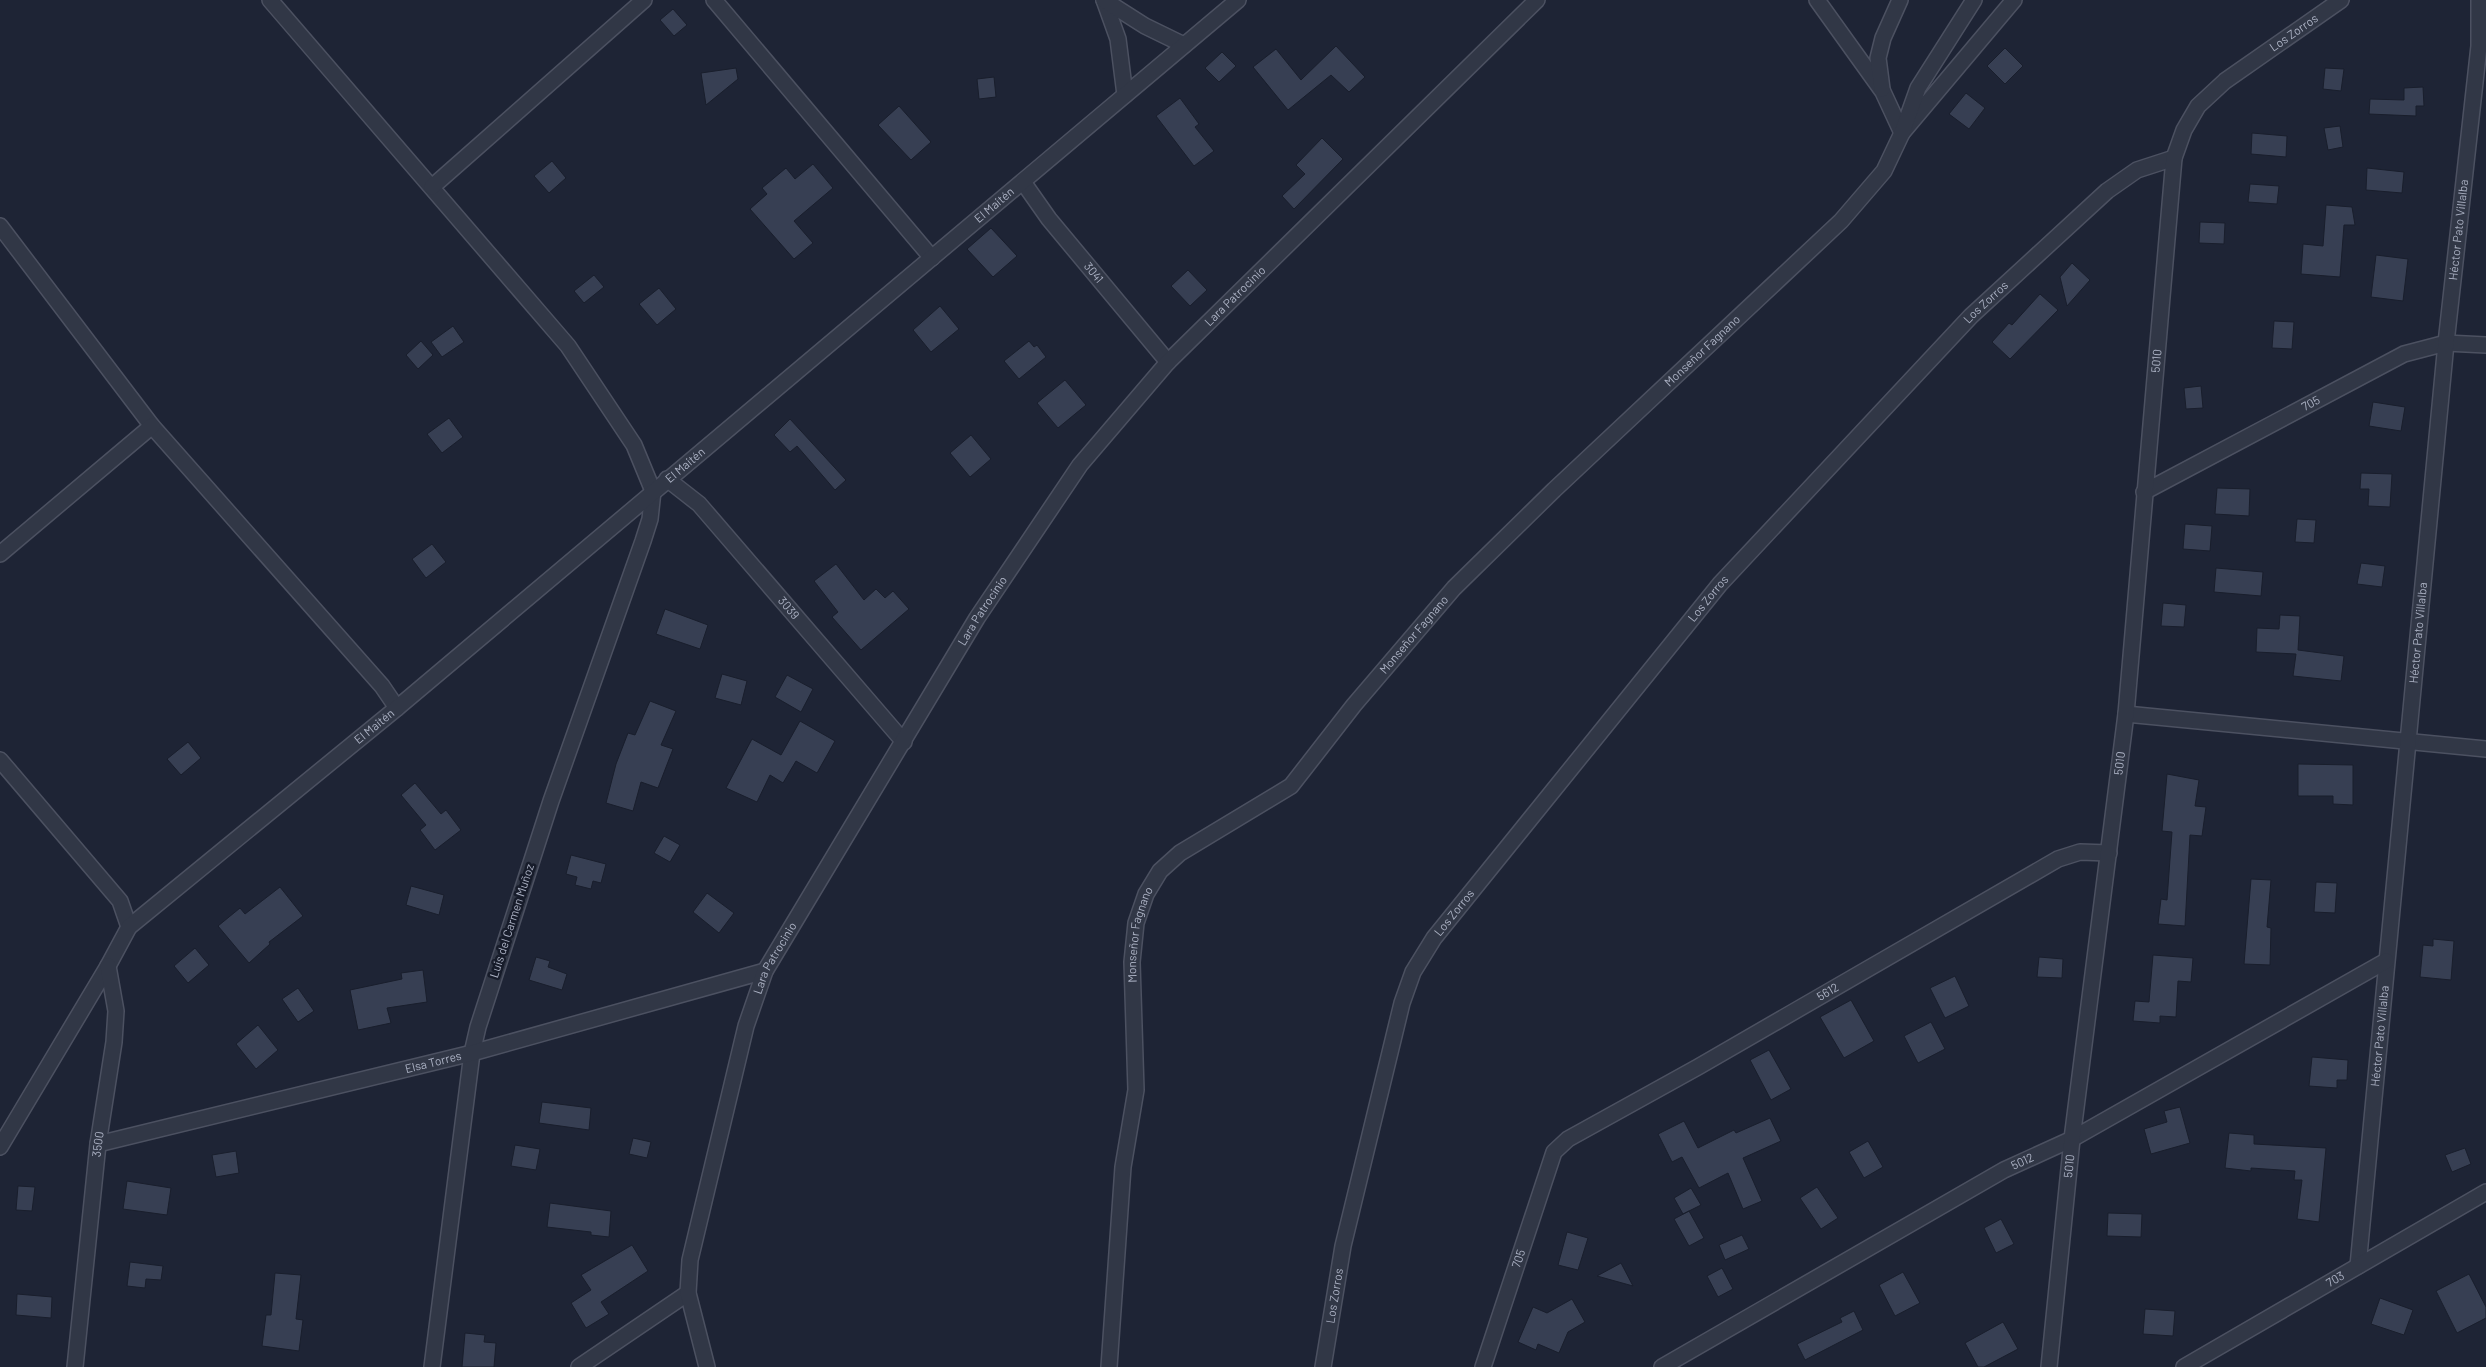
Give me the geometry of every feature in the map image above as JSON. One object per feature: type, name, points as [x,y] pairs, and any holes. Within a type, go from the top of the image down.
[{"type":"street","points":[[270,0],[568,346],[634,445],[653,490]]},
{"type":"street","points":[[432,187],[644,0]]},
{"type":"street","points":[[714,0],[932,258]]},
{"type":"street","points":[[1104,0],[1145,26],[1184,45]]},
{"type":"street","points":[[1104,0],[1118,40],[1125,95]]},
{"type":"street","name":"El Maitén","points":[[129,927],[397,708],[653,490],[1238,0]]},
{"type":"street","name":"Lara Patrocinio","points":[[707,1367],[688,1293],[690,1260],[746,1026],[765,971],[977,618],[1080,465],[1168,362],[1537,0]]},
{"type":"street","points":[[1817,0],[1883,92],[1902,133],[2014,0]]},
{"type":"street","points":[[1883,92],[1878,58],[1883,38],[1900,0]]},
{"type":"street","name":"Monseñor Fagnano","points":[[1109,1367],[1123,1167],[1136,1090],[1132,962],[1136,923],[1146,894],[1160,871],[1180,853],[1291,786],[1354,705],[1454,588],[1554,490],[1841,221],[1884,171],[1902,133],[1918,88],[1974,0]]},
{"type":"street","name":"Los Zorros","points":[[1323,1367],[1343,1246],[1402,1003],[1413,972],[1434,938],[1720,584],[1971,316],[2107,191],[2136,170],[2174,158],[2184,130],[2198,106],[2225,81],[2341,0]]},
{"type":"street","name":"Héctor Pato Villalba","points":[[2358,1266],[2446,343],[2478,46],[2479,0]]},
{"type":"street","name":"5010","points":[[2050,1367],[2072,1139],[2126,714],[2174,158]]},
{"type":"street","name":"3041","points":[[1023,182],[1049,219],[1168,362]]},
{"type":"street","points":[[0,226],[152,426],[382,686],[397,708]]},
{"type":"street","name":"705","points":[[2144,492],[2404,354],[2446,343],[2486,345]]},
{"type":"street","points":[[0,554],[152,426]]},
{"type":"street","name":"3039","points":[[667,479],[699,504],[904,742]]},
{"type":"street","name":"Luis del Carmen Muñoz","points":[[432,1367],[472,1053],[478,1027],[551,801],[643,541],[650,519],[653,490]]},
{"type":"street","points":[[2126,714],[2486,749]]},
{"type":"street","points":[[0,760],[120,901],[129,927],[108,966],[0,1147]]},
{"type":"street","name":"5612","points":[[1554,1152],[1568,1139],[1698,1067],[2058,859],[2080,852],[2108,853]]},
{"type":"street","name":"5012","points":[[1662,1367],[2004,1170],[2072,1139],[2386,961]]},
{"type":"street","name":"3500","points":[[75,1367],[98,1144],[116,1011],[108,966]]},
{"type":"street","name":"Elsa Torres","points":[[98,1144],[472,1053],[765,971]]},
{"type":"street","name":"705","points":[[1483,1367],[1554,1152]]},
{"type":"street","name":"703","points":[[2184,1367],[2486,1192]]},
{"type":"street","points":[[579,1367],[688,1293]]},
{"type":"building","points":[[673,9],[687,25],[674,36],[660,20]]},
{"type":"building","points":[[1336,46],[1365,77],[1349,92],[1331,75],[1288,110],[1253,67],[1276,49],[1301,80]]},
{"type":"building","points":[[2005,48],[2023,66],[2005,84],[1987,66]]},
{"type":"building","points":[[1222,52],[1236,66],[1219,82],[1205,68]]},
{"type":"building","points":[[736,68],[738,79],[706,105],[701,73]]},
{"type":"building","points":[[2325,68],[2344,69],[2341,91],[2323,89]]},
{"type":"building","points":[[994,77],[996,97],[979,99],[977,79]]},
{"type":"building","points":[[2423,87],[2424,106],[2416,106],[2416,116],[2369,114],[2370,99],[2404,100],[2404,88]]},
{"type":"building","points":[[1966,93],[1985,108],[1969,129],[1949,114]]},
{"type":"building","points":[[1180,98],[1199,124],[1195,127],[1214,151],[1194,166],[1156,116]]},
{"type":"building","points":[[899,106],[931,142],[911,160],[878,125]]},
{"type":"building","points":[[2340,126],[2343,147],[2328,150],[2324,128]]},
{"type":"building","points":[[2252,133],[2287,136],[2286,157],[2251,154]]},
{"type":"building","points":[[1322,138],[1343,159],[1294,209],[1282,196],[1305,174],[1296,165]]},
{"type":"building","points":[[552,161],[566,178],[549,193],[534,176]]},
{"type":"building","points":[[813,164],[833,188],[794,221],[813,243],[794,259],[750,209],[767,194],[762,188],[786,168],[795,179]]},
{"type":"building","points":[[2367,168],[2404,172],[2402,193],[2366,190]]},
{"type":"building","points":[[2250,184],[2279,186],[2277,204],[2248,202]]},
{"type":"building","points":[[2326,205],[2352,207],[2355,225],[2344,225],[2340,277],[2301,274],[2303,244],[2323,246]]},
{"type":"building","points":[[2200,222],[2225,223],[2224,244],[2199,243]]},
{"type":"building","points":[[991,228],[1017,256],[993,277],[967,249]]},
{"type":"building","points":[[2376,255],[2408,259],[2403,301],[2371,297]]},
{"type":"building","points":[[2072,263],[2090,280],[2067,306],[2060,277]]},
{"type":"building","points":[[1188,270],[1207,290],[1190,306],[1171,286]]},
{"type":"building","points":[[594,275],[604,287],[584,303],[574,291]]},
{"type":"building","points":[[659,288],[676,309],[657,325],[639,304]]},
{"type":"building","points":[[2040,294],[2058,310],[2010,359],[1992,342],[2009,323],[2012,325]]},
{"type":"building","points":[[940,306],[959,329],[931,352],[913,330]]},
{"type":"building","points":[[2274,321],[2294,322],[2292,349],[2272,348]]},
{"type":"building","points":[[453,326],[464,342],[442,357],[431,342]]},
{"type":"building","points":[[421,341],[433,355],[418,369],[406,355]]},
{"type":"building","points":[[1029,341],[1034,347],[1037,345],[1046,357],[1019,379],[1004,361]]},
{"type":"building","points":[[1065,380],[1086,405],[1058,428],[1037,403]]},
{"type":"building","points":[[2201,386],[2203,408],[2186,409],[2184,388]]},
{"type":"building","points":[[2373,402],[2405,407],[2401,431],[2369,426]]},
{"type":"building","points":[[449,418],[463,437],[442,453],[427,434]]},
{"type":"building","points":[[790,419],[846,480],[835,490],[797,446],[790,452],[774,435]]},
{"type":"building","points":[[971,435],[991,459],[970,477],[950,453]]},
{"type":"building","points":[[2361,473],[2392,474],[2390,507],[2368,506],[2369,489],[2360,489]]},
{"type":"building","points":[[2217,488],[2250,489],[2249,516],[2215,514]]},
{"type":"building","points":[[2297,519],[2316,520],[2314,543],[2295,542]]},
{"type":"building","points":[[2185,524],[2212,526],[2210,551],[2183,549]]},
{"type":"building","points":[[432,544],[446,562],[426,578],[412,559]]},
{"type":"building","points":[[2361,563],[2385,566],[2382,587],[2357,584]]},
{"type":"building","points":[[836,564],[864,600],[876,589],[885,598],[893,591],[909,609],[861,650],[832,617],[838,612],[814,581]]},
{"type":"building","points":[[2216,568],[2263,572],[2261,596],[2214,592]]},
{"type":"building","points":[[2163,603],[2186,605],[2184,627],[2161,626]]},
{"type":"building","points":[[665,609],[708,625],[700,649],[656,634]]},
{"type":"building","points":[[2280,615],[2300,616],[2298,650],[2344,656],[2341,681],[2293,676],[2296,654],[2256,652],[2257,628],[2279,629]]},
{"type":"building","points":[[722,674],[747,681],[741,705],[715,698]]},
{"type":"building","points":[[787,675],[813,689],[801,712],[775,697]]},
{"type":"building","points":[[650,701],[676,711],[661,745],[673,749],[658,788],[641,782],[633,811],[606,803],[616,764],[628,733],[635,735]]},
{"type":"building","points":[[800,721],[835,741],[817,773],[796,761],[783,783],[770,775],[757,802],[726,788],[752,739],[781,755]]},
{"type":"building","points":[[188,742],[201,758],[181,775],[167,759]]},
{"type":"building","points":[[2298,764],[2353,765],[2353,805],[2333,804],[2333,796],[2298,796]]},
{"type":"building","points":[[2167,774],[2199,780],[2195,806],[2206,807],[2202,836],[2190,835],[2185,926],[2158,924],[2161,899],[2167,900],[2172,832],[2162,831]]},
{"type":"building","points":[[415,783],[441,814],[446,810],[461,830],[435,850],[420,830],[426,825],[401,795]]},
{"type":"building","points":[[664,836],[680,845],[670,862],[654,853]]},
{"type":"building","points":[[571,855],[606,864],[601,883],[593,881],[591,889],[575,885],[577,877],[566,874]]},
{"type":"building","points":[[2251,879],[2271,880],[2267,927],[2271,928],[2270,965],[2244,964]]},
{"type":"building","points":[[2316,882],[2337,883],[2335,913],[2314,912]]},
{"type":"building","points":[[411,886],[444,895],[439,915],[406,905]]},
{"type":"building","points":[[280,887],[303,916],[269,942],[270,944],[249,963],[218,926],[240,908],[245,914]]},
{"type":"building","points":[[707,893],[734,913],[719,933],[693,912]]},
{"type":"building","points":[[2433,939],[2454,941],[2451,980],[2420,977],[2423,945],[2433,946]]},
{"type":"building","points":[[195,948],[209,965],[188,983],[174,966]]},
{"type":"building","points":[[2153,955],[2193,958],[2191,982],[2178,981],[2176,1017],[2160,1016],[2160,1023],[2133,1021],[2135,1001],[2149,1002]]},
{"type":"building","points":[[536,957],[550,961],[548,967],[567,974],[562,990],[529,980]]},
{"type":"building","points":[[2039,957],[2063,959],[2062,978],[2037,977]]},
{"type":"building","points":[[423,970],[427,1002],[387,1008],[391,1023],[358,1030],[350,990],[402,979],[401,973]]},
{"type":"building","points":[[1955,976],[1969,1006],[1945,1018],[1930,988]]},
{"type":"building","points":[[298,988],[314,1011],[298,1022],[282,999]]},
{"type":"building","points":[[1851,1000],[1874,1041],[1844,1058],[1820,1017]]},
{"type":"building","points":[[1931,1022],[1945,1049],[1918,1063],[1904,1036]]},
{"type":"building","points":[[258,1025],[278,1050],[256,1069],[236,1044]]},
{"type":"building","points":[[1769,1050],[1791,1089],[1771,1100],[1750,1060]]},
{"type":"building","points":[[2312,1057],[2348,1060],[2347,1080],[2337,1080],[2337,1088],[2309,1086]]},
{"type":"building","points":[[542,1102],[591,1108],[589,1130],[539,1123]]},
{"type":"building","points":[[2180,1107],[2190,1143],[2151,1154],[2144,1129],[2167,1122],[2164,1111]]},
{"type":"building","points":[[1770,1118],[1781,1141],[1743,1158],[1762,1201],[1743,1209],[1728,1173],[1699,1188],[1682,1157],[1672,1162],[1658,1134],[1684,1121],[1698,1148],[1734,1130],[1736,1133]]},
{"type":"building","points":[[2229,1133],[2254,1135],[2254,1144],[2326,1148],[2319,1222],[2297,1219],[2302,1180],[2294,1180],[2295,1171],[2251,1168],[2251,1171],[2225,1168]]},
{"type":"building","points":[[633,1138],[651,1142],[647,1158],[629,1154]]},
{"type":"building","points":[[1868,1141],[1883,1167],[1864,1178],[1849,1152]]},
{"type":"building","points":[[515,1145],[540,1149],[536,1170],[511,1166]]},
{"type":"building","points":[[2465,1148],[2471,1164],[2452,1172],[2445,1155]]},
{"type":"building","points":[[236,1151],[239,1173],[216,1177],[212,1155]]},
{"type":"building","points":[[127,1181],[171,1188],[167,1215],[123,1209]]},
{"type":"building","points":[[18,1186],[35,1187],[32,1211],[16,1210]]},
{"type":"building","points":[[1817,1187],[1838,1218],[1821,1229],[1800,1198]]},
{"type":"building","points":[[1691,1188],[1701,1205],[1683,1214],[1674,1198]]},
{"type":"building","points":[[550,1203],[611,1211],[609,1237],[591,1235],[591,1232],[547,1227]]},
{"type":"building","points":[[1689,1211],[1704,1238],[1689,1246],[1674,1219]]},
{"type":"building","points":[[2108,1213],[2142,1214],[2141,1237],[2107,1236]]},
{"type":"building","points":[[2001,1219],[2014,1244],[1996,1253],[1984,1228]]},
{"type":"building","points":[[1567,1232],[1588,1238],[1578,1270],[1558,1265]]},
{"type":"building","points":[[1742,1235],[1749,1249],[1725,1260],[1719,1245]]},
{"type":"building","points":[[632,1245],[648,1271],[601,1302],[609,1314],[586,1328],[571,1303],[591,1290],[581,1275]]},
{"type":"building","points":[[130,1262],[163,1266],[161,1280],[146,1279],[145,1288],[127,1286]]},
{"type":"building","points":[[1621,1263],[1633,1286],[1597,1276]]},
{"type":"building","points":[[1722,1268],[1733,1289],[1718,1297],[1707,1276]]},
{"type":"building","points":[[1903,1272],[1920,1303],[1895,1316],[1879,1285]]},
{"type":"building","points":[[275,1273],[301,1275],[296,1319],[303,1320],[299,1351],[262,1346],[266,1315],[271,1315]]},
{"type":"building","points":[[2469,1274],[2486,1307],[2486,1318],[2457,1333],[2436,1291]]},
{"type":"building","points":[[17,1294],[52,1297],[51,1318],[16,1315]]},
{"type":"building","points":[[2380,1298],[2413,1310],[2404,1335],[2371,1324]]},
{"type":"building","points":[[1572,1299],[1585,1322],[1568,1332],[1559,1353],[1538,1344],[1536,1350],[1518,1342],[1533,1307],[1547,1313]]},
{"type":"building","points":[[2145,1309],[2175,1311],[2173,1336],[2143,1334]]},
{"type":"building","points":[[1854,1311],[1863,1330],[1805,1360],[1797,1344],[1842,1322],[1840,1318]]},
{"type":"building","points":[[2003,1322],[2018,1349],[1984,1367],[1978,1367],[1965,1343]]},
{"type":"building","points":[[465,1333],[485,1335],[484,1342],[496,1343],[494,1367],[462,1367]]}]
